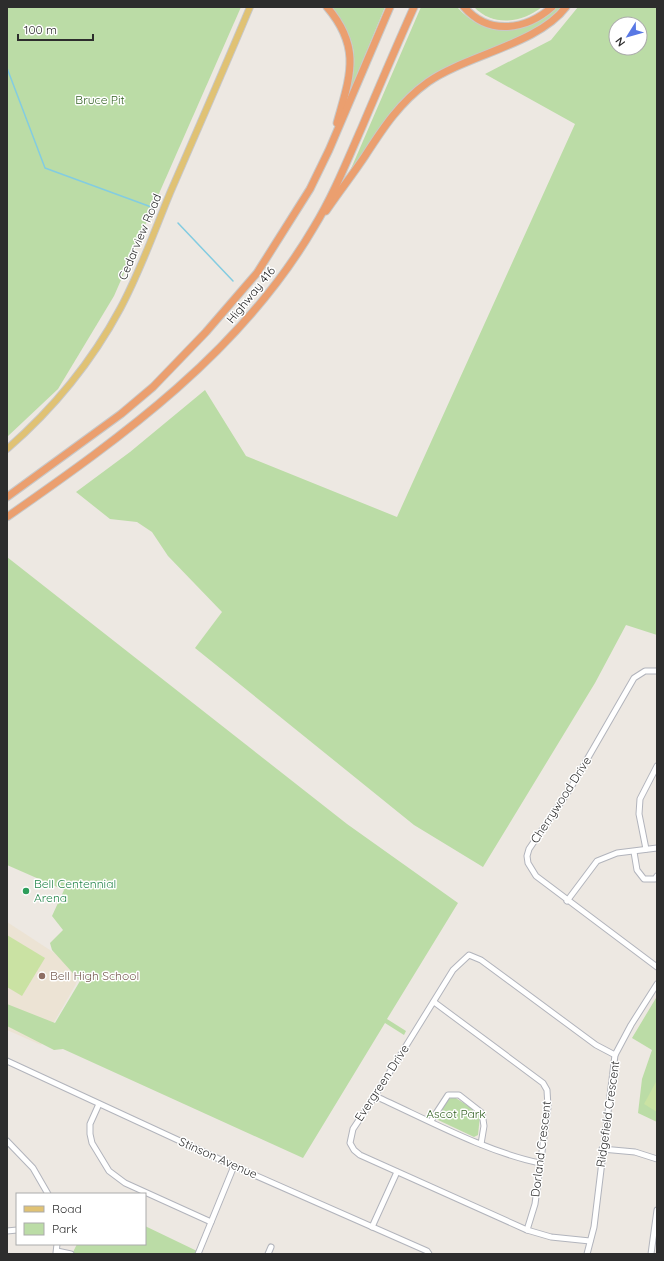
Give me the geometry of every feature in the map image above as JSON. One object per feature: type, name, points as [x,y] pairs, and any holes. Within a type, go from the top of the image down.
[{"type":"highway","points":[[327,7],[345,34],[351,59],[351,72],[329,150]]},
{"type":"highway","name":"Highway 416","points":[[7,497],[121,414],[153,387],[206,332],[256,273],[310,189],[329,150],[390,7]]},
{"type":"highway","name":"Highway 416","points":[[7,517],[126,432],[159,405],[211,357],[242,325],[265,296],[314,227],[347,162],[414,7]]},
{"type":"highway","points":[[464,7],[475,18],[487,23],[506,27],[520,25],[537,19],[552,7]]},
{"type":"highway","points":[[314,227],[390,118],[410,97],[427,83],[444,72],[540,30],[555,19],[566,7]]},
{"type":"main road","name":"Cedarview Road","points":[[7,449],[28,430],[68,388],[90,358],[120,309],[142,264],[250,7]]},
{"type":"street","name":"Cherrywood Drive","points":[[657,671],[645,671],[634,678],[570,789],[529,849],[527,856],[528,863],[536,876],[657,967]]},
{"type":"street","points":[[646,849],[639,814],[640,799],[657,766]]},
{"type":"street","points":[[568,901],[597,861],[617,853],[657,848]]},
{"type":"street","points":[[634,852],[637,870],[644,879],[655,879],[657,876]]},
{"type":"street","name":"Evergreen Drive","points":[[590,1242],[550,1237],[527,1230],[360,1155],[354,1150],[350,1143],[353,1129],[453,970],[458,963],[469,956],[481,960],[596,1045],[615,1055]]},
{"type":"street","name":"Ridgefield Crescent","points":[[586,1254],[590,1242],[615,1055],[631,1024],[657,984]]},
{"type":"street","name":"Dorland Crescent","points":[[434,1002],[543,1083],[547,1090],[548,1107],[534,1204],[527,1230]]},
{"type":"street","name":"Stinson Avenue","points":[[7,1061],[234,1166],[427,1251],[429,1254]]},
{"type":"street","points":[[431,1121],[448,1095],[459,1095],[482,1113],[484,1126],[481,1144]]},
{"type":"street","points":[[375,1096],[481,1144],[517,1158],[540,1163]]},
{"type":"street","points":[[98,1104],[90,1124],[90,1134],[92,1143],[109,1171],[125,1183],[211,1222]]},
{"type":"street","points":[[7,1141],[33,1168],[47,1193]]},
{"type":"street","points":[[602,1149],[635,1152],[657,1159]]},
{"type":"street","points":[[198,1254],[234,1166]]},
{"type":"street","points":[[372,1227],[397,1172]]},
{"type":"street","points":[[651,1254],[657,1210]]},
{"type":"street","points":[[268,1254],[271,1247]]},
{"type":"street","points":[[57,1252],[71,1254]]},
{"type":"shaded area","name":"Bell High School","points":[[7,922],[79,969],[76,984],[41,1045],[7,1030]]},
{"type":"green space","name":"Bruce Pit","points":[[7,7],[241,7],[114,296],[58,389],[7,437]]},
{"type":"green space","points":[[330,7],[385,7],[351,89],[354,70],[352,42],[341,21]]},
{"type":"green space","points":[[421,7],[457,7],[480,25],[493,29],[506,30],[519,29],[532,24],[544,17],[555,7],[561,7],[548,20],[533,30],[516,39],[446,68],[417,86],[385,120],[351,172],[350,171]]},
{"type":"green space","points":[[474,7],[542,7],[526,17],[499,20],[490,18]]},
{"type":"green space","points":[[578,7],[657,7],[657,635],[626,625],[595,683],[483,867],[414,825],[195,648],[222,612],[168,556],[152,532],[137,522],[110,519],[76,492],[130,452],[205,390],[246,456],[397,517],[575,124],[485,74],[551,40]]},
{"type":"green space","points":[[7,557],[347,824],[458,903],[387,1019],[406,1031],[404,1035],[385,1023],[303,1158],[63,1049],[54,1050],[7,1026],[7,1004],[55,1023],[80,981],[52,950],[50,943],[63,930],[52,916],[64,890],[7,865]]},
{"type":"green space","points":[[7,935],[45,958],[22,996],[7,987]]},
{"type":"green space","points":[[656,998],[657,1122],[638,1113],[642,1079],[652,1050],[632,1038]]},
{"type":"green space","points":[[657,1080],[657,1112],[644,1104]]},
{"type":"green space","name":"Ascot Park","points":[[454,1097],[478,1112],[480,1116],[478,1135],[474,1137],[436,1119],[448,1099]]},
{"type":"green space","points":[[146,1226],[197,1251],[196,1254],[72,1254],[76,1245],[146,1245]]},
{"type":"waterway","points":[[7,68],[45,168],[154,208]]},
{"type":"waterway","points":[[178,223],[233,281]]},
{"type":"place","name":"Bell Centennial Arena","points":[[26,891]]},
{"type":"place","name":"Bell High School","points":[[42,976]]}]
